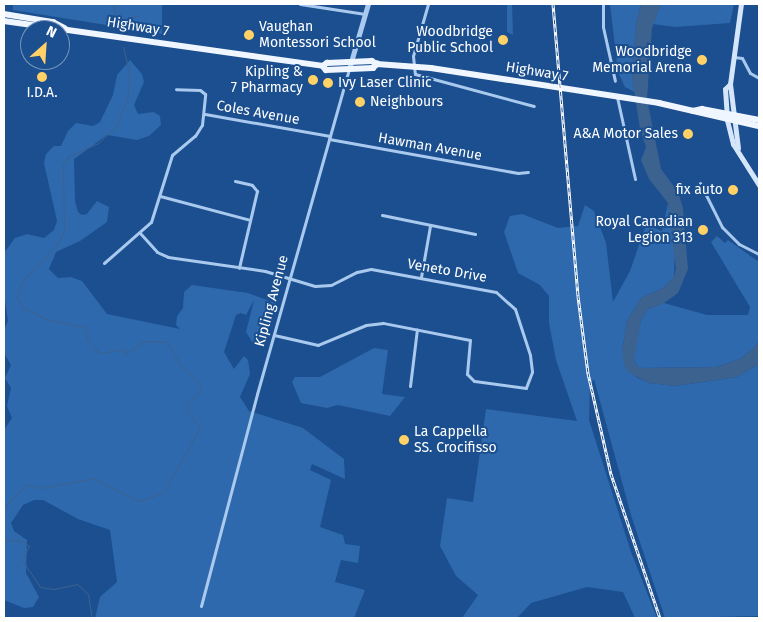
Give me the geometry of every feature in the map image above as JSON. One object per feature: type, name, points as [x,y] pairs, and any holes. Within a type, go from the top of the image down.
[{"type":"main road","points":[[742,4],[730,84],[728,113],[733,144],[738,148],[759,185]]},
{"type":"main road","name":"Highway 7","points":[[4,14],[36,20]]},
{"type":"main road","name":"Highway 7","points":[[4,22],[20,24]]},
{"type":"main road","name":"Highway 7","points":[[70,29],[274,62],[324,66],[327,63],[372,61],[377,64],[412,66],[659,103],[693,110],[730,121],[759,126]]},
{"type":"main road","name":"Highway 7","points":[[324,66],[326,70],[373,68],[377,64]]},
{"type":"main road","name":"Highway 7","points":[[693,110],[728,113],[759,120]]},
{"type":"street","points":[[300,4],[365,14]]},
{"type":"street","name":"Kipling Avenue","points":[[201,606],[289,278],[368,4]]},
{"type":"street","points":[[428,4],[412,66],[414,74],[422,78],[534,106]]},
{"type":"street","points":[[603,4],[604,27],[615,81]]},
{"type":"street","points":[[734,57],[742,58],[750,73],[759,78]]},
{"type":"street","name":"Coles Avenue","points":[[176,89],[204,92],[204,114],[329,137]]},
{"type":"street","points":[[617,97],[635,179]]},
{"type":"street","points":[[104,263],[140,233],[154,217],[172,155],[197,133],[204,114]]},
{"type":"street","name":"Hawman Avenue","points":[[329,137],[518,174],[528,172]]},
{"type":"street","points":[[235,181],[252,185],[257,190],[239,268]]},
{"type":"street","points":[[700,183],[722,227],[738,244],[759,254]]},
{"type":"street","points":[[160,196],[250,220]]},
{"type":"street","points":[[382,215],[475,234]]},
{"type":"street","points":[[420,278],[430,226]]},
{"type":"street","name":"Veneto Drive","points":[[140,233],[157,252],[168,257],[239,268],[323,286],[367,269],[492,290],[509,301],[517,314],[532,360],[529,385],[520,388],[471,379],[467,374],[470,340],[417,329],[373,323],[314,345],[274,335]]},
{"type":"street","points":[[410,386],[417,329]]},
{"type":"shaded area","points":[[13,4],[162,4],[162,34],[13,10]]},
{"type":"shaded area","points":[[507,4],[512,4],[513,35],[507,32]]},
{"type":"shaded area","points":[[610,4],[641,4],[636,24],[632,77],[635,92],[625,87],[618,72]]},
{"type":"shaded area","points":[[641,4],[661,4],[652,28],[647,99],[661,169],[678,192],[683,208],[688,269],[678,293],[664,303],[648,309],[641,320],[634,361],[639,368],[716,367],[740,359],[755,347],[759,339],[759,364],[737,377],[675,386],[649,383],[628,372],[624,365],[622,351],[627,321],[641,298],[663,288],[674,277],[676,268],[668,203],[649,179],[641,160],[646,147],[640,129],[632,77],[636,24]]},
{"type":"shaded area","points":[[661,4],[734,4],[730,23],[675,27],[653,24]]},
{"type":"shaded area","points":[[130,60],[142,74],[144,82],[134,105],[138,114],[154,112],[160,116],[161,125],[149,136],[137,140],[107,135],[74,159],[75,201],[78,212],[82,215],[87,214],[97,201],[109,207],[107,222],[80,241],[56,252],[49,269],[58,278],[71,277],[82,281],[107,314],[180,329],[176,325],[177,316],[183,308],[184,292],[192,285],[248,293],[275,303],[264,346],[252,342],[246,332],[254,300],[246,315],[241,313],[236,315],[224,352],[234,369],[244,356],[248,360],[250,374],[240,397],[249,411],[303,428],[344,459],[345,479],[312,464],[310,470],[331,480],[320,527],[343,535],[345,544],[360,546],[358,563],[341,560],[335,582],[365,590],[354,618],[95,618],[100,597],[117,582],[110,530],[78,519],[43,500],[34,500],[23,505],[11,523],[14,531],[27,540],[26,573],[39,597],[33,607],[24,608],[4,600],[4,430],[12,418],[7,406],[11,388],[5,378],[11,365],[4,353],[4,330],[8,321],[4,294],[4,253],[15,238],[27,234],[44,238],[54,230],[57,221],[44,163],[46,154],[54,146],[61,146],[68,131],[76,123],[93,126],[100,122],[113,95],[117,75]]},
{"type":"shaded area","points":[[668,203],[675,252],[674,277],[663,288],[641,298],[627,321],[622,351],[636,377],[649,383],[675,386],[737,377],[759,364],[759,616],[665,618],[631,515],[594,379],[590,385],[589,420],[631,552],[657,618],[635,618],[623,592],[587,587],[531,603],[517,618],[462,618],[478,595],[456,576],[440,546],[447,498],[473,502],[486,409],[577,421],[556,360],[549,323],[549,296],[540,285],[518,273],[504,232],[510,216],[522,214],[558,228],[578,226],[585,205],[594,211],[606,243],[613,302],[630,271],[646,225],[662,231]]},
{"type":"shaded area","points":[[717,236],[725,243],[728,240],[759,262],[759,339],[755,347],[740,359],[716,367],[639,368],[634,361],[635,349],[641,320],[648,309],[664,303],[707,315],[748,315],[750,307],[711,242]]},
{"type":"shaded area","points":[[374,348],[388,350],[382,394],[405,397],[390,416],[338,405],[327,408],[301,403],[292,382],[295,377],[320,377]]},
{"type":"waterway","points":[[112,4],[120,26]]},
{"type":"waterway","points":[[118,22],[139,15]]},
{"type":"waterway","points":[[4,507],[27,484],[41,488],[94,478],[138,501],[157,495],[164,491],[200,428],[188,412],[187,401],[198,395],[202,387],[182,367],[167,342],[144,341],[126,354],[124,349],[99,353],[88,340],[84,327],[46,319],[23,308],[17,297],[23,280],[59,242],[64,231],[63,165],[69,156],[98,143],[117,125],[128,96],[129,72],[123,47]]},
{"type":"waterway","points":[[4,540],[22,541],[29,546],[22,560],[40,587],[54,589],[77,584],[88,594],[92,618]]},
{"type":"railway","points":[[553,4],[578,296],[588,373],[611,474],[660,618]]},
{"type":"place","name":"Vaughan Montessori School","points":[[249,35]]},
{"type":"place","name":"Woodbridge Public School","points":[[503,40]]},
{"type":"place","name":"Woodbridge Memorial Arena","points":[[702,60]]},
{"type":"place","name":"I.D.A.","points":[[42,77]]},
{"type":"place","name":"Kipling & 7 Pharmacy","points":[[313,80]]},
{"type":"place","name":"Ivy Laser Clinic","points":[[328,83]]},
{"type":"place","name":"Neighbours","points":[[360,102]]},
{"type":"place","name":"A&A Motor Sales","points":[[688,134]]},
{"type":"place","name":"fix auto","points":[[733,190]]},
{"type":"place","name":"Royal Canadian Legion 313","points":[[703,230]]},
{"type":"place","name":"La Cappella SS. Crocifisso","points":[[404,440]]}]
